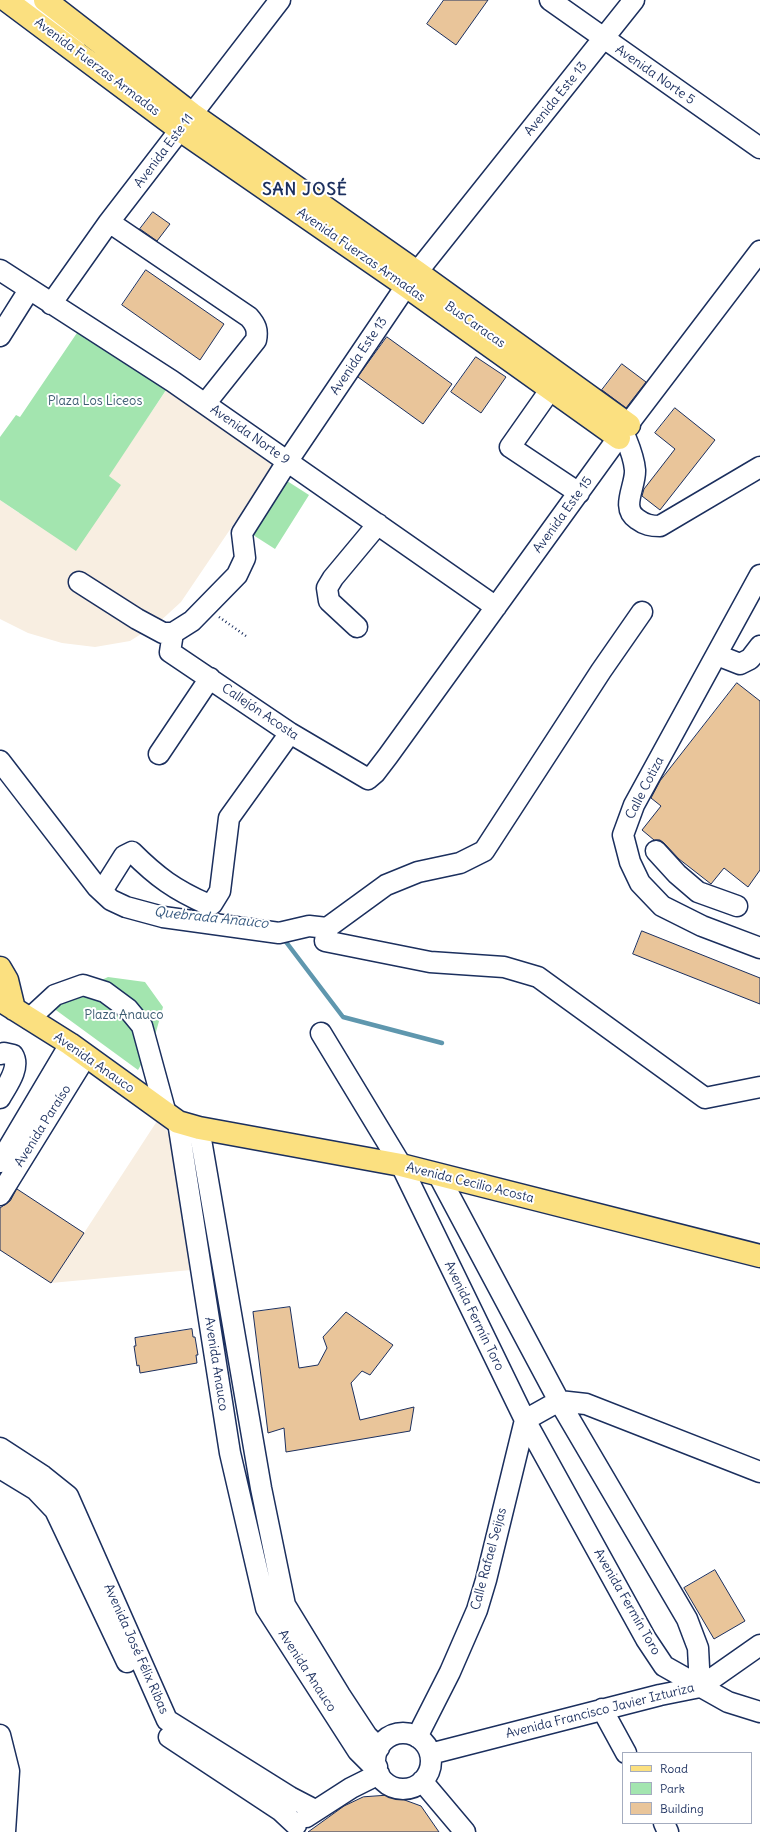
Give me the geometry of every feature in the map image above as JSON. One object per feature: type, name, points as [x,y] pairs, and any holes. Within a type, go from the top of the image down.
[{"type":"main road","name":"Avenida Fuerzas Armadas","points":[[45,0],[186,122]]},
{"type":"main road","name":"Avenida Fuerzas Armadas","points":[[11,1],[412,280],[624,431]]},
{"type":"main road","name":"Avenida Fuerzas Armadas","points":[[412,280],[553,386],[624,431]]},
{"type":"main road","points":[[0,968],[7,980],[9,1011]]},
{"type":"main road","name":"Avenida Anauco","points":[[9,1011],[78,1050],[172,1118]]},
{"type":"main road","name":"Avenida Cecilio Acosta","points":[[172,1118],[199,1128],[400,1165],[760,1256]]},
{"type":"street","name":"Avenida Este 11","points":[[52,304],[110,222],[280,0]]},
{"type":"street","name":"Avenida Norte 5","points":[[550,0],[760,148]]},
{"type":"street","name":"Avenida Este 13","points":[[173,633],[192,621],[237,575],[245,558],[242,534],[287,462],[412,280],[634,0]]},
{"type":"street","points":[[110,222],[249,316],[256,324],[256,340],[205,404]]},
{"type":"street","name":"Avenida Este 15","points":[[368,779],[376,773],[624,431],[760,251]]},
{"type":"street","name":"Avenida Norte 9","points":[[0,270],[205,404],[496,607]]},
{"type":"street","points":[[0,336],[30,290]]},
{"type":"street","points":[[553,386],[510,447],[579,493]]},
{"type":"street","points":[[624,431],[633,456],[635,472],[629,503],[630,512],[634,518],[643,524],[660,526],[760,467]]},
{"type":"street","points":[[357,627],[329,601],[327,588],[333,578],[378,524]]},
{"type":"street","name":"Calle Cotiza","points":[[760,575],[634,805],[623,836],[630,862],[640,883],[662,906],[702,926],[760,948]]},
{"type":"street","points":[[79,582],[137,619],[163,633],[173,633]]},
{"type":"street","points":[[0,761],[102,891],[111,900],[126,907],[163,917],[279,933],[309,926],[327,928],[386,885],[418,872],[460,863],[484,851],[601,671],[642,612]]},
{"type":"street","name":"Callejón Acosta","points":[[173,633],[170,652],[290,732],[368,779]]},
{"type":"street","points":[[717,655],[740,664],[750,659],[760,646]]},
{"type":"street","points":[[159,754],[210,678]]},
{"type":"street","points":[[102,891],[124,856],[132,852],[153,873],[170,886],[207,904],[212,904],[220,891],[229,818],[290,732]]},
{"type":"street","points":[[656,851],[676,874],[698,892],[737,906]]},
{"type":"street","points":[[685,918],[698,892]]},
{"type":"street","points":[[327,928],[325,941],[348,947],[430,962],[504,967],[538,977],[705,1098],[760,1087]]},
{"type":"street","points":[[9,1011],[83,985],[105,992],[128,1009],[142,1026],[172,1118]]},
{"type":"street","name":"Avenida Fermín Toro","points":[[321,1033],[400,1165],[525,1420],[653,1650],[664,1666],[700,1687],[728,1702],[760,1712]]},
{"type":"street","name":"Avenida Paraíso","points":[[2,1156],[78,1050]]},
{"type":"street","name":"Avenida Paraíso","points":[[0,1195],[78,1050]]},
{"type":"street","points":[[0,1054],[4,1053],[13,1055],[16,1063],[15,1070],[0,1098]]},
{"type":"street","name":"Avenida Anauco","points":[[172,1118],[230,1453],[266,1608],[358,1751],[370,1764],[378,1763],[367,1736],[285,1605],[254,1449],[199,1128]]},
{"type":"street","points":[[439,1176],[559,1402],[687,1620],[698,1648],[700,1687]]},
{"type":"street","points":[[525,1420],[559,1402],[586,1404],[760,1472]]},
{"type":"street","name":"Calle Rafael Seijas","points":[[418,1737],[450,1672],[477,1610],[486,1580],[525,1420]]},
{"type":"street","name":"Avenida José Félix Ribas","points":[[0,1448],[43,1476],[68,1496],[167,1720],[290,1797],[315,1810]]},
{"type":"street","points":[[230,1453],[254,1449]]},
{"type":"street","name":"Avenida José Félix Ribas","points":[[0,1468],[36,1490],[55,1510],[159,1730],[281,1811],[291,1828]]},
{"type":"street","name":"Avenida Francisco Javier Izturiza","points":[[430,1754],[602,1709],[700,1687],[760,1645]]},
{"type":"street","points":[[602,1709],[625,1752]]},
{"type":"street","points":[[291,1828],[378,1763],[389,1737],[398,1734],[408,1734],[418,1737],[425,1744],[430,1754],[430,1769],[422,1781],[412,1787],[396,1787],[386,1782],[378,1763]]},
{"type":"street","points":[[0,1735],[10,1771],[5,1832]]},
{"type":"street","points":[[422,1781],[465,1832]]},
{"type":"path","points":[[205,608],[246,636]]},
{"type":"shaded area","points":[[167,389],[275,463],[181,602],[157,624],[130,641],[95,647],[62,643],[28,633],[0,619],[0,500],[19,513],[120,485],[108,476]]},
{"type":"shaded area","points":[[159,1118],[171,1138],[191,1270],[51,1283],[0,1250],[0,1208],[14,1187],[84,1233]]},
{"type":"green space","name":"Plaza Los Liceos","points":[[83,324],[172,381],[109,476],[121,485],[76,551],[0,500],[0,437],[16,415],[20,417]]},
{"type":"green space","points":[[284,479],[309,495],[275,549],[250,533]]},
{"type":"green space","name":"Plaza Anauco","points":[[108,977],[145,982],[163,1007],[152,1046],[138,1070],[49,1005]]},
{"type":"building","points":[[444,0],[488,0],[456,45],[427,24]]},
{"type":"building","points":[[153,212],[170,224],[157,241],[140,229]]},
{"type":"building","points":[[146,270],[224,324],[200,360],[122,305]]},
{"type":"building","points":[[387,337],[452,384],[423,424],[358,377]]},
{"type":"building","points":[[476,357],[506,377],[481,413],[451,392]]},
{"type":"building","points":[[622,364],[646,382],[626,408],[602,390]]},
{"type":"building","points":[[675,408],[715,440],[660,510],[642,496],[644,489],[675,449],[655,433]]},
{"type":"building","points":[[737,683],[760,701],[760,870],[748,887],[724,868],[711,884],[679,859],[664,843],[660,840],[654,840],[642,830],[661,806],[651,798],[660,781]]},
{"type":"building","points":[[642,931],[760,978],[760,1004],[633,954]]},
{"type":"building","points":[[17,1189],[84,1233],[51,1283],[0,1250],[0,1208],[10,1201]]},
{"type":"building","points":[[290,1307],[299,1368],[318,1365],[327,1348],[323,1337],[346,1312],[393,1345],[370,1375],[362,1371],[351,1383],[360,1420],[414,1407],[410,1431],[286,1452],[284,1428],[268,1433],[253,1312]]},
{"type":"building","points":[[192,1329],[198,1355],[196,1355],[197,1363],[140,1373],[139,1365],[137,1366],[134,1346],[136,1346],[135,1338]]},
{"type":"building","points":[[715,1570],[745,1621],[714,1639],[684,1588]]},
{"type":"building","points":[[391,1795],[421,1806],[439,1832],[308,1832],[344,1806],[363,1797]]},
{"type":"waterway","name":"Quebrada Anauco","points":[[283,938],[343,1017],[442,1043]]},
{"type":"district","name":"SAN JOSÉ","points":[[305,190]]}]
